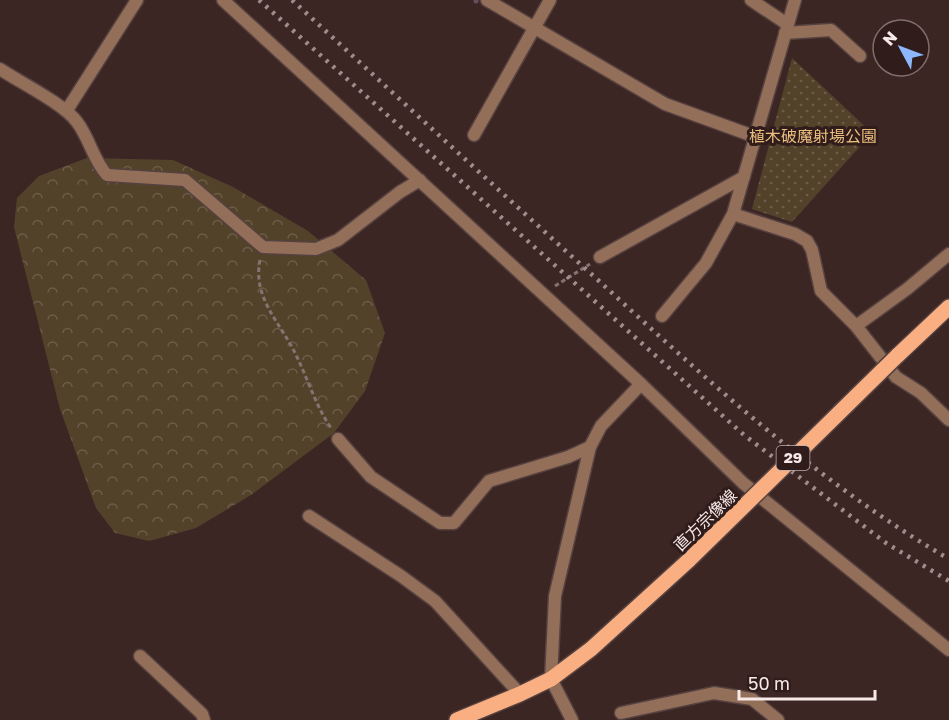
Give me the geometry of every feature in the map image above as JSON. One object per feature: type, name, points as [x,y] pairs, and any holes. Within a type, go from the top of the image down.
[{"type":"main road","name":"直方宗像線","points":[[457,720],[550,679],[591,650],[689,561],[949,307]]},
{"type":"street","points":[[67,110],[137,0]]},
{"type":"street","points":[[223,0],[641,384],[743,483],[949,650]]},
{"type":"street","points":[[487,0],[665,104],[756,137]]},
{"type":"street","points":[[474,135],[550,0]]},
{"type":"street","points":[[751,0],[786,29],[831,30],[860,56]]},
{"type":"street","points":[[662,316],[706,263],[734,214],[795,0]]},
{"type":"street","points":[[0,69],[67,110],[79,124],[99,166],[107,175],[185,180],[263,247],[316,249],[338,240],[400,192],[420,180]]},
{"type":"street","points":[[600,257],[744,177]]},
{"type":"street","points":[[734,214],[795,234],[807,241],[812,250],[820,291],[856,326],[896,377],[921,393],[949,420]]},
{"type":"street","points":[[856,326],[907,289],[949,254]]},
{"type":"street","points":[[572,720],[550,679],[555,596],[590,447],[601,426],[641,384]]},
{"type":"street","points":[[338,439],[371,477],[440,523],[454,523],[489,481],[568,457],[590,447]]},
{"type":"street","points":[[309,516],[435,601],[520,694]]},
{"type":"street","points":[[140,656],[202,714],[204,720]]},
{"type":"street","points":[[621,713],[714,693],[752,699],[778,720]]},
{"type":"path","points":[[263,247],[258,269],[261,295],[275,323],[296,353],[322,415],[338,439]]},
{"type":"path","points":[[543,294],[600,257]]},
{"type":"green space","name":"植木破魔射場公園","points":[[792,58],[872,133],[792,222],[752,209]]},
{"type":"green space","points":[[87,158],[173,160],[233,187],[308,231],[366,280],[385,333],[365,391],[334,433],[251,495],[196,528],[149,541],[115,533],[96,508],[60,409],[14,227],[17,198],[39,176]]},
{"type":"railway","points":[[259,0],[744,435],[886,543],[949,581]]},
{"type":"railway","points":[[292,0],[682,356],[766,429],[855,498],[901,530],[949,559]]}]
